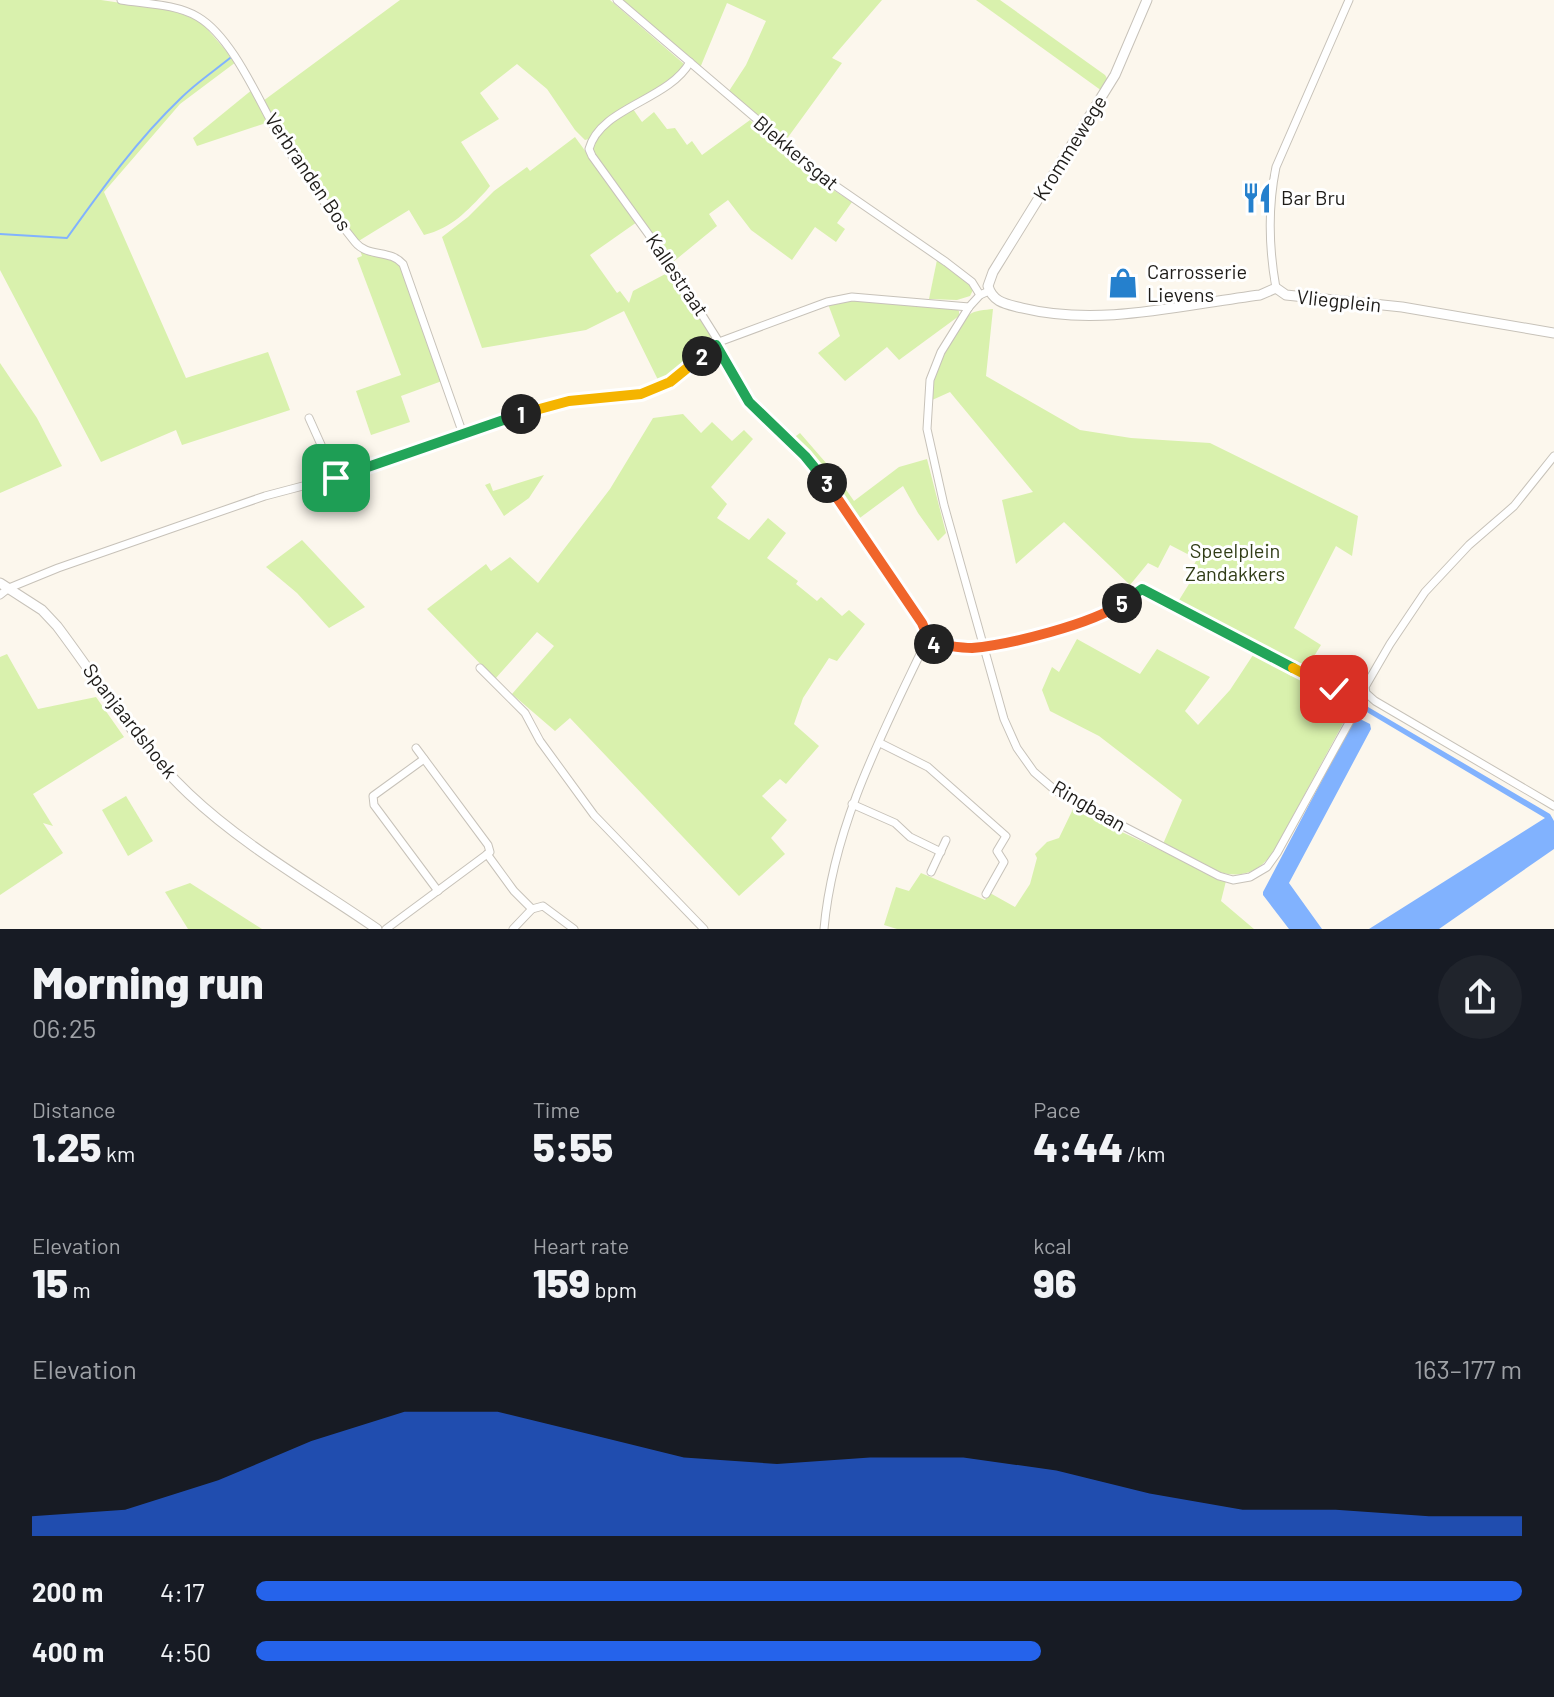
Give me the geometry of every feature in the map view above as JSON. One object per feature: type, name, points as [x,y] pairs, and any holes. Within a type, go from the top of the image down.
[{"type":"street","name":"Verbranden Bos","points":[[121,0],[176,8],[202,19],[243,68],[287,148],[355,242],[364,250],[394,256],[403,264],[463,434]]},
{"type":"street","name":"Krommewege","points":[[985,293],[993,272],[1115,75],[1147,0]]},
{"type":"street","points":[[1276,288],[1271,188],[1276,167],[1349,0]]},
{"type":"street","name":"Blekkersgat","points":[[618,1],[766,127],[801,162],[946,262],[985,293]]},
{"type":"street","name":"Kallestraat","points":[[690,62],[674,83],[607,123],[597,132],[589,149],[697,304],[749,402],[805,456],[826,483],[922,623],[931,644]]},
{"type":"street","name":"Vliegplein","points":[[985,293],[999,302],[1054,314],[1088,317],[1260,295],[1276,288],[1286,295],[1402,307],[1554,333]]},
{"type":"street","name":"Ringbaan","points":[[985,293],[969,307],[941,352],[930,380],[927,429],[944,505],[1004,719],[1017,748],[1034,772],[1056,791],[1219,876],[1233,880],[1261,871],[1277,853],[1356,710],[1354,698],[1142,589],[1105,614],[985,646]]},
{"type":"street","points":[[0,595],[4,585],[235,506],[336,478],[548,406],[633,396],[650,391],[681,374],[718,344],[839,299],[872,298],[969,307]]},
{"type":"street","points":[[309,418],[336,478]]},
{"type":"street","points":[[1554,456],[1514,506],[1445,570],[1401,626],[1369,678],[1366,693],[1554,806]]},
{"type":"street","name":"Spanjaardshoek","points":[[4,585],[42,610],[57,626],[142,743],[191,796],[249,842],[377,929]]},
{"type":"street","points":[[824,929],[827,895],[852,804],[923,648],[931,644],[966,648],[985,646]]},
{"type":"street","points":[[480,668],[525,713],[540,741],[594,815],[704,929]]},
{"type":"street","points":[[880,743],[928,767],[1006,836],[997,851],[1004,862],[986,894]]},
{"type":"street","points":[[386,929],[490,852],[488,845],[416,748]]},
{"type":"street","points":[[424,759],[373,796],[374,805],[438,891]]},
{"type":"street","points":[[852,804],[895,823],[906,834],[941,852]]},
{"type":"street","points":[[931,872],[946,840]]},
{"type":"street","points":[[487,854],[514,891],[532,909]]},
{"type":"street","points":[[513,929],[532,909],[543,906],[574,929]]},
{"type":"green space","points":[[0,0],[101,0],[175,11],[201,22],[236,62],[180,104],[104,192],[186,378],[268,352],[290,410],[182,445],[176,430],[101,462],[0,270]]},
{"type":"green space","points":[[400,0],[610,0],[684,64],[679,74],[599,126],[585,140],[547,89],[517,64],[480,93],[499,119],[461,142],[490,186],[486,191],[458,218],[434,232],[424,235],[409,210],[357,242],[295,156],[263,101]]},
{"type":"green space","points":[[621,0],[882,0],[832,58],[842,63],[786,140],[729,91],[746,65],[766,21],[727,3],[700,68]]},
{"type":"green space","points":[[976,0],[1000,0],[1105,75],[1108,80],[1102,91]]},
{"type":"green space","points":[[253,89],[269,122],[197,146],[193,138]]},
{"type":"green space","points":[[633,109],[642,122],[654,112],[667,129],[675,128],[687,145],[692,141],[702,155],[750,120],[801,169],[852,202],[837,223],[845,229],[836,242],[815,227],[792,260],[751,230],[728,200],[709,214],[717,226],[673,262],[592,150],[603,131]]},
{"type":"green space","points":[[575,137],[637,222],[590,255],[617,293],[620,291],[629,303],[633,291],[671,271],[710,332],[711,341],[659,382],[624,311],[586,330],[482,348],[442,237],[494,191],[527,167],[530,171]]},
{"type":"green space","points":[[360,250],[393,257],[401,267],[442,381],[401,396],[410,422],[371,435],[356,391],[401,375],[357,258],[362,256]]},
{"type":"green space","points":[[937,260],[974,288],[970,296],[957,300],[929,299]]},
{"type":"green space","points":[[852,300],[954,308],[959,311],[959,316],[899,360],[887,347],[845,381],[818,353],[840,336],[828,304]]},
{"type":"green space","name":"Speelplein Zandakkers","points":[[993,309],[986,376],[1080,430],[1131,438],[1210,443],[1358,516],[1352,556],[1336,546],[1294,628],[1321,645],[1308,666],[1343,685],[1360,683],[1357,688],[1336,688],[1176,605],[1189,584],[1185,582],[1197,559],[1170,545],[1158,568],[1148,563],[1130,585],[1064,522],[1016,564],[1002,500],[1033,492],[950,392],[930,401],[938,367],[954,332],[971,313]]},
{"type":"green space","points":[[0,363],[37,418],[62,466],[0,493]]},
{"type":"green space","points":[[683,414],[701,433],[712,422],[732,441],[744,430],[753,439],[711,487],[727,504],[717,518],[749,540],[768,518],[786,533],[767,558],[798,581],[796,584],[817,601],[821,597],[842,616],[849,610],[865,624],[837,661],[829,658],[803,698],[794,724],[819,746],[786,784],[780,779],[762,796],[787,820],[771,838],[785,854],[739,896],[570,718],[555,731],[512,694],[554,646],[537,632],[495,679],[427,609],[486,564],[491,571],[510,557],[538,583],[610,489],[653,418]]},
{"type":"green space","points":[[800,433],[854,501],[899,467],[927,459],[946,533],[938,541],[903,486],[857,520],[826,477],[792,439]]},
{"type":"green space","points":[[544,475],[529,498],[504,516],[485,485],[490,483],[493,491]]},
{"type":"green space","points":[[302,540],[365,607],[329,628],[297,593],[266,567]]},
{"type":"green space","points":[[1077,639],[1140,674],[1157,649],[1210,677],[1185,711],[1198,725],[1230,690],[1255,652],[1338,695],[1350,697],[1354,703],[1274,851],[1261,865],[1248,872],[1221,872],[1163,844],[1182,800],[1099,736],[1050,711],[1042,690],[1052,667],[1059,672]]},
{"type":"green space","points":[[7,654],[38,709],[96,697],[124,737],[33,794],[53,826],[43,823],[63,853],[0,895],[0,657]]},
{"type":"green space","points":[[126,796],[153,841],[128,856],[102,810]]},
{"type":"green space","points":[[1073,809],[1226,881],[1221,901],[1254,929],[897,929],[884,925],[896,887],[909,891],[921,873],[985,900],[990,893],[1015,907],[1030,884],[1037,858],[1035,854],[1047,842],[1059,838]]},
{"type":"green space","points":[[190,883],[262,929],[188,929],[165,892]]},
{"type":"water","points":[[1363,704],[1550,814],[1554,821],[1554,849],[1439,929],[1369,929],[1545,818],[1360,708]]},
{"type":"water","points":[[1360,719],[1370,724],[1371,729],[1289,883],[1322,929],[1289,929],[1263,892],[1352,723]]},
{"type":"waterway","points":[[0,234],[67,238],[107,183],[165,114],[230,58]]},
{"type":"place","name":"Bar Bru","points":[[1257,198]]},
{"type":"place","name":"Carrosserie Lievens","points":[[1123,283]]},
{"type":"route","points":[[336,478],[548,406],[569,401],[633,396],[650,391],[670,382],[716,345],[749,402],[805,456],[880,558],[922,623],[931,644],[966,648],[985,646],[1075,624],[1105,614],[1142,589],[1334,689]]}]
